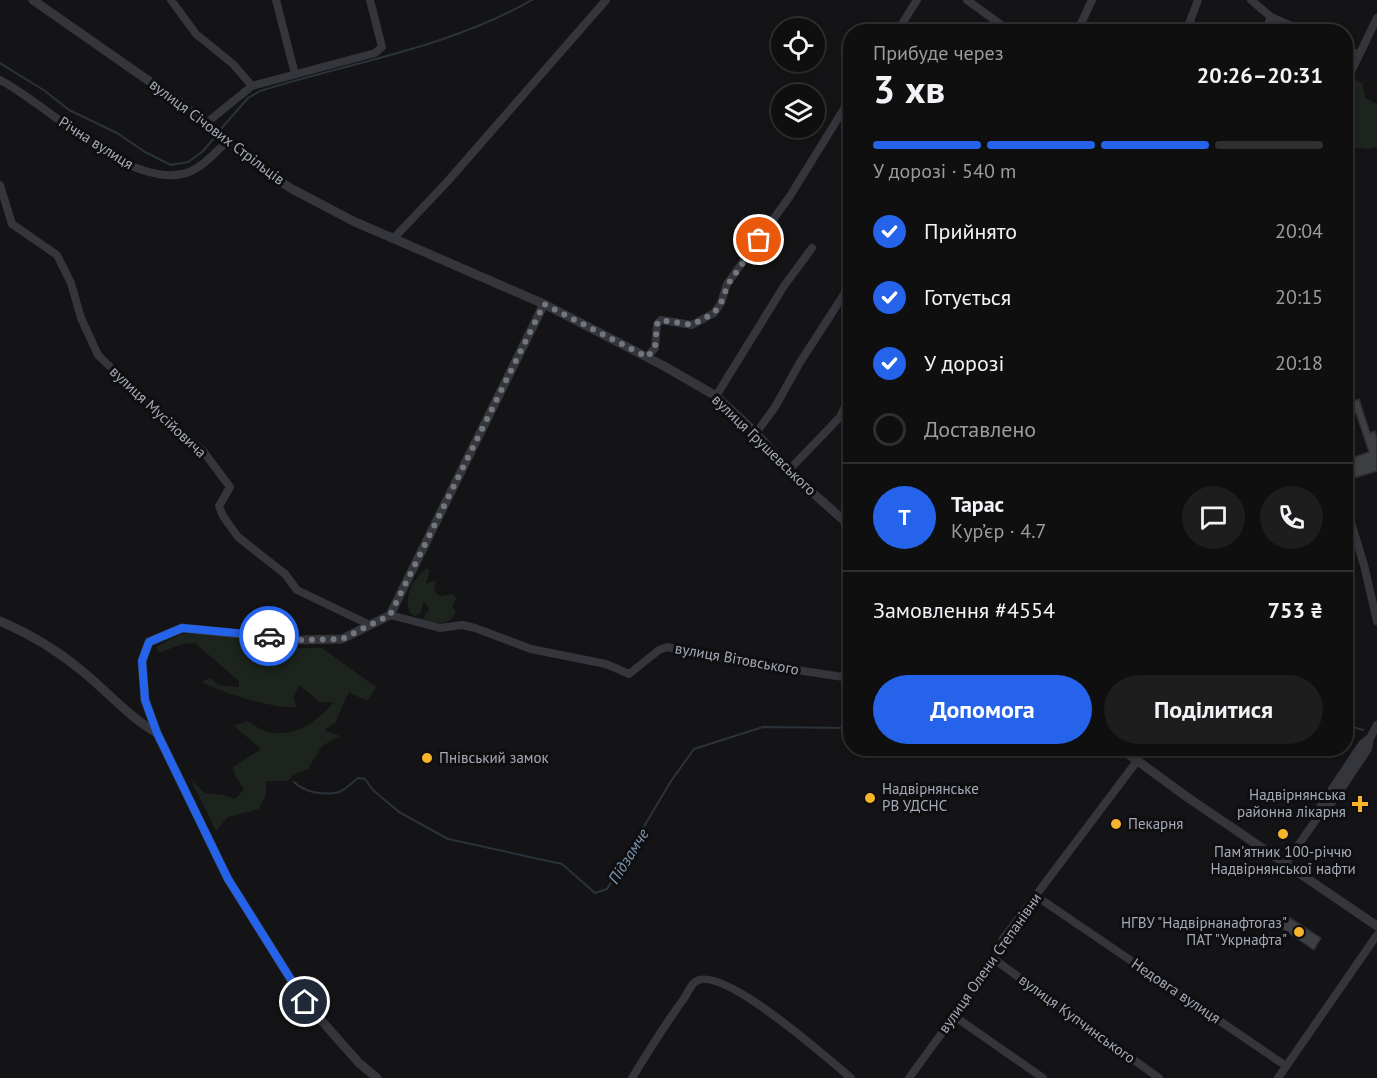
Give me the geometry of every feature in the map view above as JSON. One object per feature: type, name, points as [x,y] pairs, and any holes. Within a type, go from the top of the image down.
[{"type":"street","name":"вулиця Січових Стрільців","points":[[33,0],[179,102],[264,171],[292,189],[393,239],[544,304]]},
{"type":"street","points":[[171,0],[196,34],[232,64],[252,87]]},
{"type":"street","points":[[276,0],[295,74]]},
{"type":"street","points":[[209,127],[252,87],[375,53],[382,47],[370,0]]},
{"type":"street","points":[[393,239],[468,159],[551,60],[581,31],[606,0]]},
{"type":"street","points":[[902,24],[917,0]]},
{"type":"street","points":[[967,0],[1000,24]]},
{"type":"street","points":[[1081,24],[1092,0]]},
{"type":"street","points":[[1189,24],[1198,0]]},
{"type":"street","points":[[1251,0],[1271,16],[1288,24]]},
{"type":"street","points":[[1268,24],[1271,16]]},
{"type":"street","points":[[1353,67],[1377,18]]},
{"type":"street","points":[[1353,52],[1359,55]]},
{"type":"street","name":"Річна вулиця","points":[[0,80],[87,139],[137,169],[170,175],[183,174],[198,167],[224,139]]},
{"type":"street","points":[[647,357],[655,348],[657,324],[661,320],[692,325],[714,313],[732,277],[790,196],[843,110]]},
{"type":"street","name":"вулиця Мусійовича","points":[[0,185],[12,224],[57,255],[71,283],[81,318],[98,355],[141,397],[203,451],[230,487],[219,506],[223,516],[238,537],[285,574],[297,590],[370,625]]},
{"type":"street","points":[[716,396],[784,286],[812,248]]},
{"type":"street","points":[[756,433],[775,407],[799,364],[843,296]]},
{"type":"street","points":[[377,1078],[359,1063],[298,992],[228,879],[157,733],[145,700],[142,661],[149,642],[182,628],[298,640],[342,639],[390,615],[544,304]]},
{"type":"street","name":"вулиця Грушевського","points":[[544,304],[647,357],[716,396],[756,433],[789,470],[843,520]]},
{"type":"street","points":[[789,470],[840,417],[843,411]]},
{"type":"street","points":[[1353,529],[1377,621]]},
{"type":"street","name":"вулиця Вітовського","points":[[390,615],[440,628],[462,625],[475,628],[531,649],[606,664],[629,674],[658,650],[667,647],[704,656],[843,677]]},
{"type":"street","points":[[0,621],[34,636],[82,671],[144,725],[157,733]]},
{"type":"street","points":[[1285,864],[1320,814],[1325,813],[1368,749],[1370,738],[1377,725]]},
{"type":"street","points":[[1130,756],[1377,926]]},
{"type":"street","name":"вулиця Олени Степанівни","points":[[909,1078],[995,960],[1003,939],[1137,761]]},
{"type":"street","name":"Недовга вулиця","points":[[1036,896],[1286,1066]]},
{"type":"street","points":[[1278,1078],[1377,935]]},
{"type":"street","name":"вулиця Купчинського","points":[[995,960],[1159,1078]]},
{"type":"street","points":[[632,1078],[666,1022],[694,982],[704,979],[730,987],[760,1003],[851,1078]]},
{"type":"street","points":[[954,1016],[1043,1078]]},
{"type":"shaded area","points":[[1355,79],[1362,83],[1365,98],[1377,104],[1377,147],[1368,149],[1353,147],[1353,83]]},
{"type":"shaded area","points":[[427,568],[430,571],[426,584],[436,580],[434,591],[440,596],[453,594],[456,599],[452,608],[456,610],[447,622],[437,623],[423,618],[429,610],[427,604],[423,602],[421,612],[415,616],[410,613],[408,600],[411,588],[417,577]]},
{"type":"shaded area","points":[[202,633],[297,648],[322,648],[376,687],[367,701],[349,692],[335,723],[324,730],[340,736],[322,746],[308,769],[293,775],[288,781],[266,781],[266,795],[259,809],[228,817],[216,831],[191,780],[205,793],[235,799],[244,789],[235,776],[233,767],[261,749],[234,726],[247,721],[266,731],[288,733],[313,721],[334,702],[320,702],[299,685],[294,696],[296,707],[261,703],[222,691],[201,682],[211,678],[219,685],[239,687],[239,681],[195,643],[182,644],[159,653],[156,647],[181,634]]},
{"type":"building","points":[[1359,399],[1370,433],[1375,431],[1377,471],[1353,478],[1353,458],[1369,452],[1356,413],[1353,414],[1353,401]]},
{"type":"building","name":"НГВУ \"Надвірнанафтогаз\" ПАТ \"Укрнафта\"","points":[[1284,914],[1321,938],[1314,950],[1277,925]]},
{"type":"waterway","points":[[220,130],[248,98],[260,91],[433,42],[500,17],[532,0]]},
{"type":"waterway","points":[[0,63],[45,91],[69,110],[117,133],[145,152],[171,165],[188,162],[202,152],[217,135]]},
{"type":"waterway","name":"Підзамче","points":[[294,782],[309,791],[327,794],[341,791],[358,778],[365,779],[373,790],[399,812],[448,839],[562,864],[595,893],[607,889],[671,781],[694,749],[763,727],[843,728]]},
{"type":"waterway","name":"Підзамче","points":[[1353,727],[1363,730]]},
{"type":"waterway","name":"Підзамче","points":[[919,756],[928,756]]},
{"type":"way so far","points":[[269,636],[298,640],[342,639],[390,615],[544,304],[647,357],[655,348],[657,324],[661,320],[692,325],[707,319],[714,313],[721,303],[728,284],[759,240]]},
{"type":"place","name":"Пнівський замок","points":[[427,758]]},
{"type":"place","name":"Надвірнянське РВ УДСНС","points":[[870,798]]},
{"type":"place","name":"Надвірнянська районна лікарня","points":[[1360,804]]},
{"type":"place","name":"Пекарня","points":[[1116,824]]},
{"type":"place","name":"Пам'ятник 100-річчю Надвірнянської нафти","points":[[1283,834]]},
{"type":"place","name":"НГВУ \"Надвірнанафтогаз\" ПАТ \"Укрнафта\"","points":[[1299,932]]},
{"type":"route","points":[[269,636],[182,628],[149,642],[142,661],[145,700],[157,733],[228,879],[305,1002]]}]
